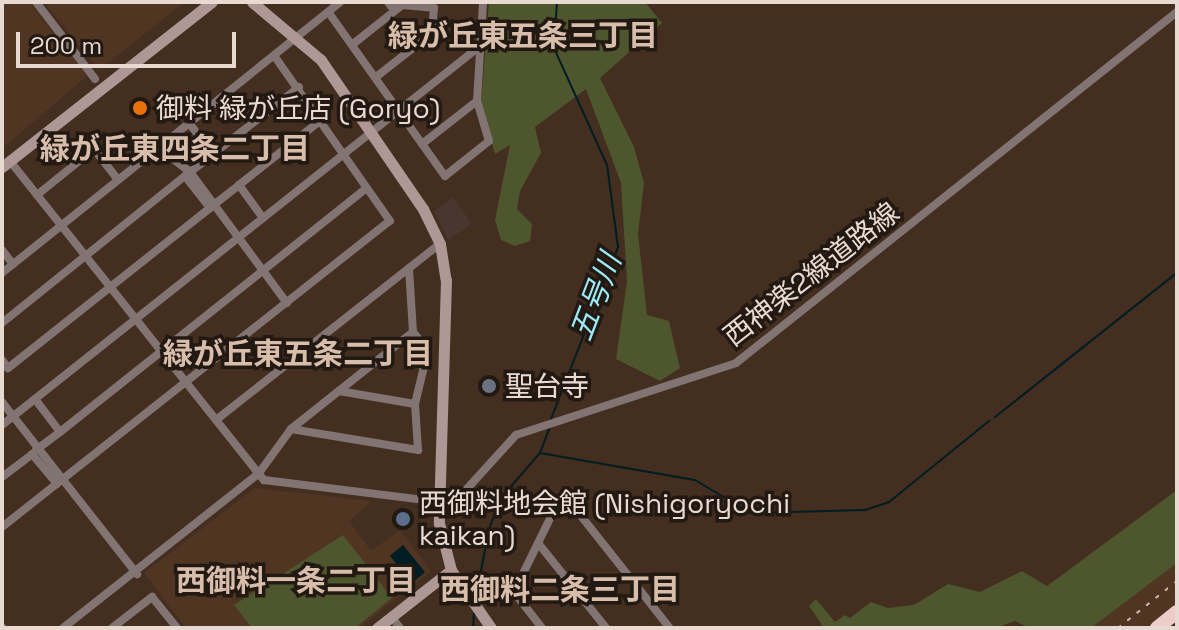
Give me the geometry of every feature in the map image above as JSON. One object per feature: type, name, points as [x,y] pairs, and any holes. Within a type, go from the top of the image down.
[{"type":"highway","points":[[1157,628],[1177,612]]},
{"type":"street","points":[[36,2],[95,79]]},
{"type":"street","points":[[212,2],[6,164],[37,195],[264,480],[440,502]]},
{"type":"street","points":[[252,2],[299,37],[371,132],[423,209],[440,244],[446,280],[440,502],[442,543],[451,570],[490,627]]},
{"type":"street","points":[[2,273],[340,2]]},
{"type":"street","points":[[388,2],[391,6],[397,2]]},
{"type":"street","points":[[413,2],[434,4]]},
{"type":"street","points":[[329,13],[445,176],[489,141],[477,101],[483,2]]},
{"type":"street","points":[[353,44],[402,5],[434,4]]},
{"type":"street","points":[[376,77],[432,33],[434,4]]},
{"type":"street","name":"西神楽2線道路線","points":[[440,502],[465,491],[506,441],[736,363],[1177,12]]},
{"type":"street","points":[[2,425],[479,47]]},
{"type":"street","points":[[2,527],[390,221],[299,87],[275,57]]},
{"type":"street","points":[[2,323],[299,87]]},
{"type":"street","points":[[422,144],[477,101]]},
{"type":"street","points":[[4,367],[321,120]]},
{"type":"street","points":[[189,123],[213,154]]},
{"type":"street","points":[[158,147],[187,174],[287,303]]},
{"type":"street","points":[[37,195],[94,149],[118,180]]},
{"type":"street","points":[[239,185],[263,218]]},
{"type":"street","points":[[2,477],[367,188]]},
{"type":"street","points":[[216,420],[440,244]]},
{"type":"street","points":[[2,250],[13,264]]},
{"type":"street","points":[[291,429],[418,450],[415,404],[428,350],[413,332],[409,268]]},
{"type":"street","points":[[63,628],[259,473],[291,429],[413,332]]},
{"type":"street","points":[[339,391],[415,404]]},
{"type":"street","points":[[35,399],[60,432]]},
{"type":"street","points":[[2,402],[35,451],[136,572]]},
{"type":"street","points":[[542,628],[514,592],[560,498],[566,497],[670,628]]},
{"type":"street","points":[[538,543],[606,628]]},
{"type":"street","points":[[377,628],[451,570]]},
{"type":"street","points":[[112,628],[152,597],[177,628]]},
{"type":"street","points":[[392,617],[400,628]]},
{"type":"shaded area","points":[[2,2],[29,2],[87,76],[2,149]]},
{"type":"shaded area","points":[[44,2],[185,2],[99,70]]},
{"type":"shaded area","points":[[453,197],[472,224],[448,240],[434,211]]},
{"type":"shaded area","points":[[255,488],[372,501],[349,521],[371,551],[400,530],[431,571],[359,628],[186,628],[144,573]]},
{"type":"shaded area","points":[[1177,563],[1177,604],[1147,628],[1091,628]]},
{"type":"green space","points":[[489,2],[645,2],[662,23],[600,78],[634,147],[644,183],[638,234],[647,315],[669,321],[680,368],[660,381],[616,359],[627,281],[621,183],[586,89],[535,127],[541,153],[520,191],[517,209],[532,224],[530,241],[515,246],[501,240],[495,220],[510,145],[495,154],[481,103]]},
{"type":"green space","points":[[139,135],[147,138],[150,146],[147,154],[139,157],[131,154],[128,146],[131,138]]},
{"type":"green space","points":[[1177,490],[1177,563],[1091,628],[1029,628],[1015,621],[996,628],[824,628],[809,606],[816,599],[835,622],[845,615],[850,618],[871,602],[888,608],[914,605],[948,584],[980,592],[1022,571],[1047,586]]},
{"type":"green space","points":[[343,535],[392,598],[355,628],[252,628],[234,605]]},
{"type":"water","points":[[403,545],[425,572],[412,583],[390,556]]},
{"type":"waterway","name":"五号川","points":[[551,419],[618,247],[607,165],[554,48],[557,2]]},
{"type":"waterway","points":[[995,417],[1177,273]]},
{"type":"waterway","points":[[540,453],[695,480],[750,513],[865,510],[889,502],[989,421]]},
{"type":"waterway","name":"五号川","points":[[476,599],[488,532],[500,499],[540,453],[549,429]]},
{"type":"waterway","name":"五号川","points":[[473,628],[474,613]]},
{"type":"railway","points":[[1118,628],[1177,581]]},
{"type":"place","name":"御料 緑が丘店 (Goryo)","points":[[140,108]]},
{"type":"place","name":"聖台寺","points":[[489,386]]},
{"type":"place","name":"西御料地会館 (Nishigoryochi kaikan)","points":[[403,519]]},
{"type":"district","name":"緑が丘東五条三丁目","points":[[523,36]]},
{"type":"district","name":"緑が丘東四条二丁目","points":[[175,149]]},
{"type":"district","name":"緑が丘東五条二丁目","points":[[298,354]]},
{"type":"district","name":"西御料一条二丁目","points":[[296,581]]},
{"type":"district","name":"西御料二条三丁目","points":[[560,590]]}]
